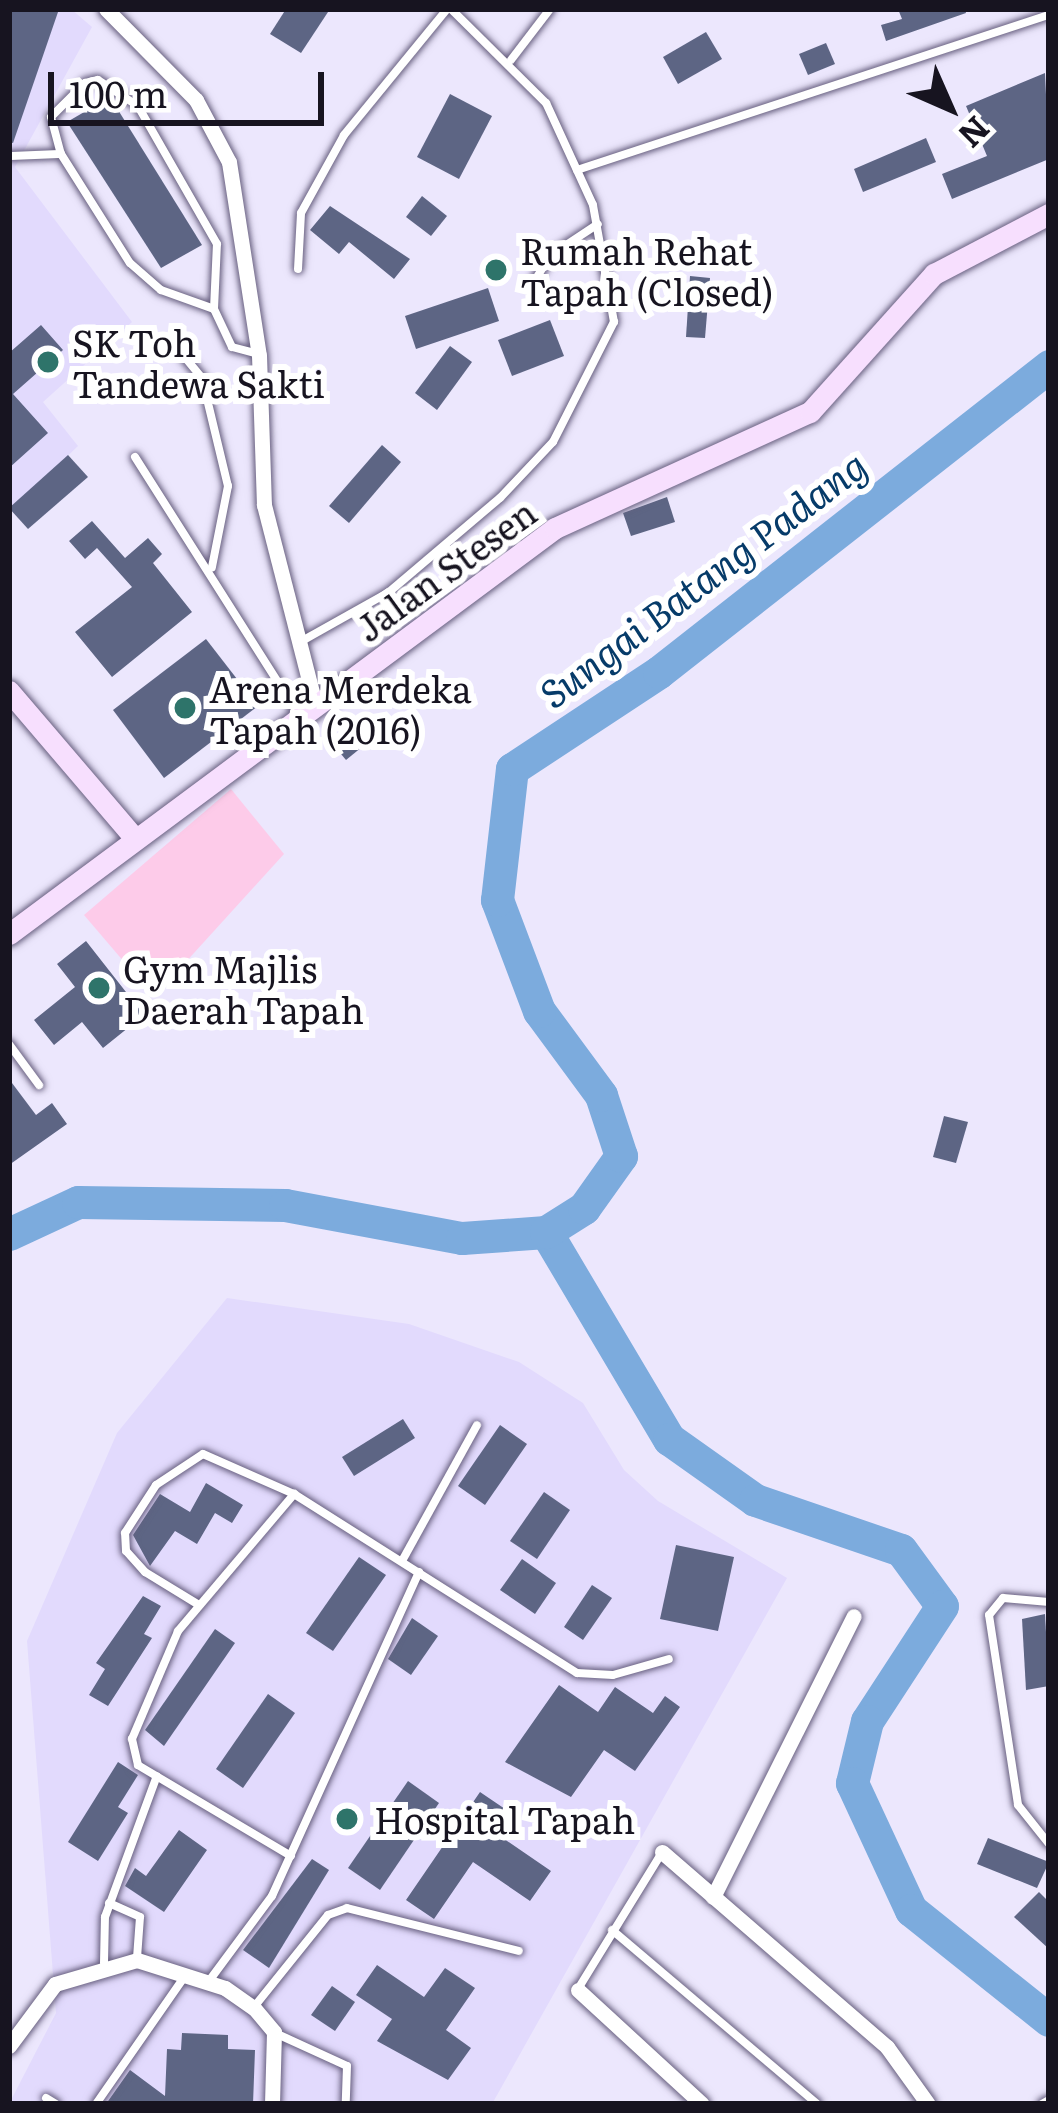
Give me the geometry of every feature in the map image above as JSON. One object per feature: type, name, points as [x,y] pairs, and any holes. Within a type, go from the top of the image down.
[{"type":"main road","name":"Jalan Stesen","points":[[9,934],[133,836],[555,528],[810,412],[934,274],[1049,214]]},
{"type":"main road","points":[[9,691],[133,836]]},
{"type":"street","points":[[106,9],[216,131],[259,355],[264,506],[298,643],[306,709]]},
{"type":"street","points":[[713,1897],[854,1616]]},
{"type":"street","points":[[662,1852],[887,2048],[928,2104]]},
{"type":"street","points":[[9,2046],[55,1984],[104,1963],[137,1960],[208,1982],[254,2008],[274,2032],[272,2104]]},
{"type":"street","points":[[578,1990],[702,2104]]},
{"type":"lane","points":[[298,269],[302,213],[344,135],[449,9],[512,60],[546,103],[598,224],[614,322],[598,370],[553,442],[389,592],[298,643]]},
{"type":"lane","points":[[512,60],[550,9]]},
{"type":"lane","points":[[577,170],[1049,15]]},
{"type":"lane","points":[[214,309],[160,290],[130,262],[62,154],[51,117],[85,83],[98,80],[138,106],[217,244],[214,309],[232,347],[259,355]]},
{"type":"lane","points":[[9,156],[62,154]]},
{"type":"lane","points":[[532,285],[550,255],[598,224]]},
{"type":"lane","points":[[174,344],[202,378],[228,486],[211,568]]},
{"type":"lane","points":[[135,457],[306,709]]},
{"type":"lane","points":[[9,1044],[39,1085]]},
{"type":"lane","points":[[402,1561],[477,1425]]},
{"type":"lane","points":[[199,1605],[126,1550],[144,1499],[176,1465],[202,1454],[294,1494],[577,1673],[613,1675],[669,1659]]},
{"type":"lane","points":[[292,1856],[157,1776],[132,1755],[138,1707],[199,1605],[294,1494]]},
{"type":"lane","points":[[208,1982],[249,1935],[292,1856],[419,1572]]},
{"type":"lane","points":[[1049,1602],[1003,1598],[989,1615],[1018,1805],[1049,1844]]},
{"type":"lane","points":[[104,1963],[109,1903],[157,1776]]},
{"type":"lane","points":[[578,1990],[662,1852]]},
{"type":"lane","points":[[109,1903],[140,1917],[137,1960]]},
{"type":"lane","points":[[254,2008],[328,1916],[347,1908],[519,1951]]},
{"type":"lane","points":[[612,1930],[817,2104]]},
{"type":"lane","points":[[96,2104],[186,1975]]},
{"type":"lane","points":[[274,2032],[347,2066],[346,2104]]},
{"type":"shaded area","name":"SK Toh Tandewa Sakti","points":[[9,9],[71,9],[92,27],[15,167],[132,322],[43,402],[78,446],[9,512]]},
{"type":"shaded area","points":[[231,789],[284,854],[154,997],[84,915]]},
{"type":"shaded area","name":"Hospital Tapah","points":[[227,1298],[409,1324],[519,1362],[583,1403],[624,1470],[658,1501],[787,1578],[492,2104],[9,2104],[56,2013],[27,1641],[117,1433]]},
{"type":"building","points":[[9,9],[58,12],[13,143],[9,142]]},
{"type":"building","points":[[286,9],[330,9],[301,53],[270,34]]},
{"type":"building","points":[[898,9],[965,9],[966,13],[886,41],[881,25],[902,19]]},
{"type":"building","points":[[706,32],[722,59],[678,84],[663,57]]},
{"type":"building","points":[[826,43],[835,64],[808,75],[799,54]]},
{"type":"building","points":[[1045,73],[1049,159],[952,199],[942,174],[987,156],[966,106]]},
{"type":"building","points":[[450,94],[492,116],[459,179],[417,157]]},
{"type":"building","points":[[110,97],[202,245],[161,268],[67,122]]},
{"type":"building","points":[[926,138],[936,162],[863,192],[854,169]]},
{"type":"building","points":[[422,196],[447,216],[431,236],[406,217]]},
{"type":"building","points":[[330,206],[410,259],[394,279],[349,242],[339,254],[310,230]]},
{"type":"building","points":[[690,276],[710,278],[705,338],[686,337]]},
{"type":"building","points":[[488,288],[499,321],[416,349],[405,316]]},
{"type":"building","points":[[550,320],[564,356],[512,376],[498,340]]},
{"type":"building","points":[[41,325],[63,350],[13,394],[48,433],[9,468],[9,353]]},
{"type":"building","points":[[450,346],[472,362],[437,410],[415,393]]},
{"type":"building","points":[[382,445],[401,462],[349,523],[329,506]]},
{"type":"building","points":[[68,455],[88,477],[28,529],[9,508]]},
{"type":"building","points":[[667,497],[675,522],[631,536],[623,513]]},
{"type":"building","points":[[92,521],[125,558],[148,538],[162,554],[153,563],[192,612],[112,677],[75,632],[132,587],[97,548],[85,559],[69,541]]},
{"type":"building","name":"Arena Merdeka Tapah (2016)","points":[[206,639],[258,706],[164,778],[113,710]]},
{"type":"building","points":[[380,714],[389,725],[346,760],[336,748]]},
{"type":"building","name":"Gym Majlis Daerah Tapah","points":[[86,941],[144,1015],[103,1048],[82,1022],[54,1045],[34,1020],[75,987],[57,964]]},
{"type":"building","points":[[9,1079],[36,1115],[52,1103],[67,1124],[9,1165]]},
{"type":"building","points":[[944,1116],[968,1122],[956,1163],[933,1157]]},
{"type":"building","points":[[403,1419],[415,1438],[354,1476],[342,1457]]},
{"type":"building","points":[[500,1425],[527,1444],[485,1505],[458,1486]]},
{"type":"building","points":[[206,1483],[243,1505],[232,1523],[215,1513],[197,1544],[175,1531],[150,1566],[133,1535],[160,1494],[190,1512]]},
{"type":"building","points":[[544,1492],[570,1510],[537,1559],[510,1541]]},
{"type":"building","points":[[676,1545],[734,1557],[718,1631],[660,1619]]},
{"type":"building","points":[[359,1557],[386,1575],[333,1651],[306,1633]]},
{"type":"building","points":[[522,1559],[556,1583],[535,1614],[500,1590]]},
{"type":"building","points":[[592,1585],[612,1598],[583,1640],[564,1627]]},
{"type":"building","points":[[143,1596],[161,1606],[144,1634],[152,1638],[108,1706],[89,1695],[105,1669],[96,1663]]},
{"type":"building","points":[[1045,1614],[1049,1686],[1026,1690],[1022,1619]]},
{"type":"building","points":[[412,1618],[438,1636],[411,1675],[388,1659]]},
{"type":"building","points":[[215,1629],[235,1643],[164,1746],[145,1730]]},
{"type":"building","points":[[559,1685],[598,1712],[615,1687],[653,1713],[665,1696],[680,1707],[635,1771],[604,1750],[571,1797],[505,1762]]},
{"type":"building","points":[[268,1694],[295,1713],[243,1788],[216,1769]]},
{"type":"building","points":[[118,1762],[138,1775],[118,1807],[128,1813],[98,1861],[68,1842]]},
{"type":"building","points":[[408,1781],[439,1803],[380,1890],[348,1868]]},
{"type":"building","points":[[480,1792],[508,1811],[494,1832],[551,1871],[530,1901],[473,1862],[434,1919],[406,1900]]},
{"type":"building","points":[[179,1830],[207,1850],[164,1912],[125,1886],[135,1868],[146,1876]]},
{"type":"building","points":[[988,1838],[1049,1862],[1037,1888],[977,1864]]},
{"type":"building","points":[[312,1859],[329,1870],[269,1968],[243,1950]]},
{"type":"building","points":[[1039,1892],[1049,1902],[1049,1949],[1014,1917]]},
{"type":"building","points":[[377,1965],[424,1997],[445,1968],[475,1988],[446,2030],[471,2048],[448,2080],[377,2041],[392,2019],[356,1995]]},
{"type":"building","points":[[332,1986],[355,2002],[335,2031],[311,2015]]},
{"type":"building","points":[[182,2033],[228,2035],[228,2049],[255,2050],[253,2104],[106,2104],[130,2070],[165,2096],[167,2049],[181,2050]]},
{"type":"waterway","name":"Sungai Batang Padang","points":[[9,1234],[78,1202],[285,1205],[462,1238],[546,1232],[584,1208],[621,1156],[601,1095],[539,1011],[497,900],[512,769],[659,672],[1049,366]]},
{"type":"waterway","points":[[546,1232],[669,1439],[755,1500],[901,1550],[942,1606],[867,1721],[852,1783],[911,1910],[1049,2020]]},
{"type":"place","name":"Rumah Rehat Tapah (Closed)","points":[[496,270]]},
{"type":"place","name":"SK Toh Tandewa Sakti","points":[[48,362]]},
{"type":"place","name":"Arena Merdeka Tapah (2016)","points":[[185,708]]},
{"type":"place","name":"Gym Majlis Daerah Tapah","points":[[99,988]]},
{"type":"place","name":"Hospital Tapah","points":[[347,1819]]}]
